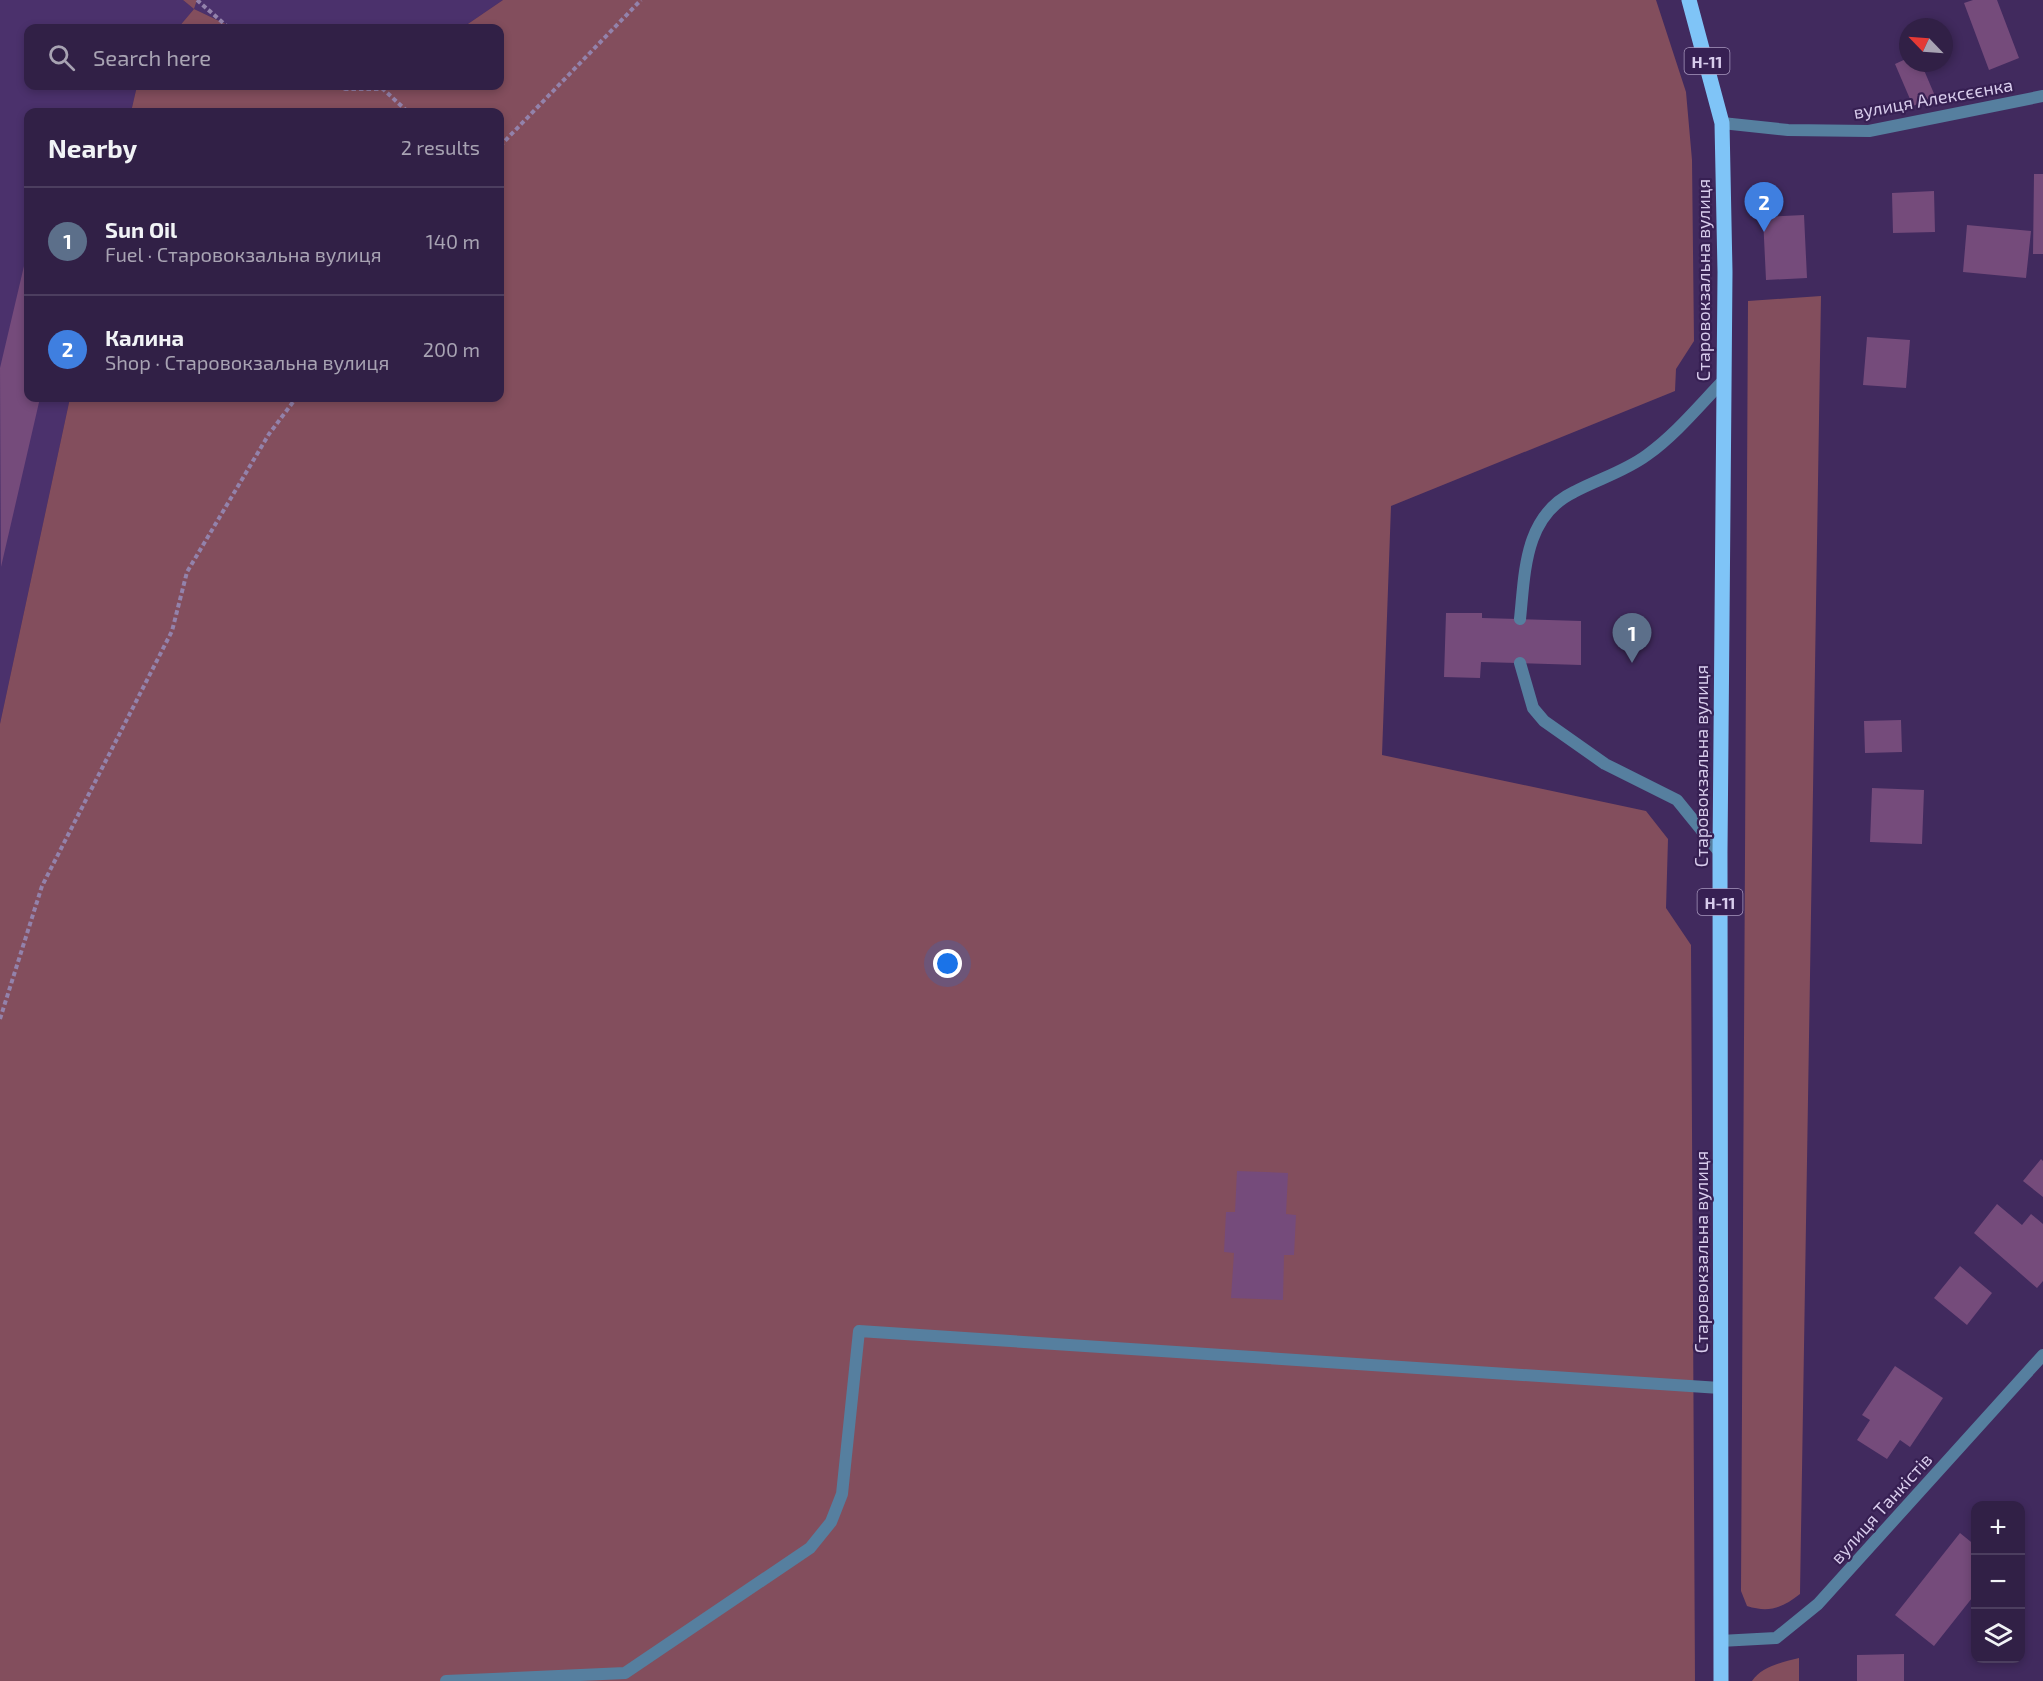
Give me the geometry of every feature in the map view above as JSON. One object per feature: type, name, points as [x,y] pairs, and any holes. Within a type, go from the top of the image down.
[{"type":"main road","name":"Старовокзальна вулиця","points":[[1689,0],[1722,123],[1725,272],[1722,382],[1720,853],[1721,1681]]},
{"type":"street","name":"вулиця Алексєєнка","points":[[1722,123],[1788,130],[1869,131],[2043,96]]},
{"type":"street","points":[[1520,619],[1529,545],[1541,520],[1560,500],[1617,474],[1646,456],[1673,435],[1722,382]]},
{"type":"street","points":[[1520,663],[1533,708],[1544,721],[1605,764],[1677,800],[1720,853]]},
{"type":"street","points":[[446,1681],[625,1673],[810,1548],[831,1522],[843,1494],[859,1331],[1720,1388]]},
{"type":"street","name":"вулиця Танкістів","points":[[1720,1641],[1776,1638],[1818,1604],[2041,1360]]},
{"type":"path","points":[[197,0],[224,24]]},
{"type":"path","points":[[504,142],[641,0]]},
{"type":"path","points":[[384,90],[404,108]]},
{"type":"path","points":[[0,1019],[42,886],[172,631],[187,572],[269,434],[293,402]]},
{"type":"shaded area","points":[[0,0],[183,0],[194,9],[181,24],[24,24],[24,90],[136,90],[132,108],[24,108],[24,402],[69,402],[0,724]]},
{"type":"shaded area","points":[[183,0],[197,0],[194,9]]},
{"type":"shaded area","points":[[197,0],[503,0],[468,24],[226,24],[194,9]]},
{"type":"shaded area","points":[[503,0],[1656,0],[1686,92],[1692,160],[1694,341],[1676,369],[1675,391],[1391,506],[1382,755],[1646,811],[1668,839],[1666,908],[1691,945],[1695,1681],[0,1681],[0,724],[69,402],[504,402],[504,108],[132,108],[136,90],[504,90],[504,24],[468,24]]},
{"type":"shaded area","points":[[194,9],[226,24],[181,24]]},
{"type":"shaded area","points":[[1821,296],[1800,1594],[1781,1606],[1762,1609],[1747,1606],[1741,1591],[1748,301]]},
{"type":"shaded area","points":[[1799,1658],[1799,1681],[1752,1681],[1767,1668]]},
{"type":"building","points":[[1973,0],[1997,0],[2019,58],[1989,70],[1964,3]]},
{"type":"building","points":[[1899,62],[1899,72],[1925,72],[1935,96],[1913,106],[1895,64]]},
{"type":"building","points":[[2034,174],[2043,174],[2043,254],[2033,254]]},
{"type":"building","points":[[1934,191],[1935,232],[1893,233],[1892,193]]},
{"type":"building","points":[[1804,215],[1807,278],[1766,280],[1763,217]]},
{"type":"building","points":[[1967,225],[2031,231],[2026,278],[1963,272]]},
{"type":"building","points":[[24,266],[24,402],[39,402],[1,567],[0,368]]},
{"type":"building","points":[[1867,337],[1910,340],[1906,388],[1863,385]]},
{"type":"building","points":[[1446,613],[1482,613],[1482,618],[1581,621],[1581,665],[1481,662],[1480,678],[1444,677]]},
{"type":"building","points":[[1901,720],[1902,752],[1865,753],[1864,721]]},
{"type":"building","points":[[1872,788],[1924,790],[1922,844],[1870,842]]},
{"type":"building","points":[[2041,1159],[2043,1161],[2043,1197],[2023,1181]]},
{"type":"building","points":[[1237,1171],[1288,1173],[1286,1214],[1296,1215],[1294,1255],[1284,1255],[1283,1300],[1231,1298],[1234,1253],[1224,1252],[1226,1212],[1235,1212]]},
{"type":"building","points":[[1997,1204],[2022,1225],[2031,1214],[2043,1224],[2043,1281],[2037,1288],[1974,1233]]},
{"type":"building","points":[[1960,1266],[1992,1293],[1967,1325],[1934,1298]]},
{"type":"building","points":[[1895,1366],[1943,1398],[1910,1447],[1900,1440],[1887,1459],[1857,1440],[1870,1420],[1862,1415]]},
{"type":"building","points":[[1960,1533],[1971,1542],[1971,1599],[1934,1646],[1895,1615]]},
{"type":"building","points":[[1904,1654],[1904,1681],[1857,1681],[1857,1655]]},
{"type":"place","name":"Калина","points":[[1764,232]]},
{"type":"place","name":"Sun Oil","points":[[1632,663]]}]
